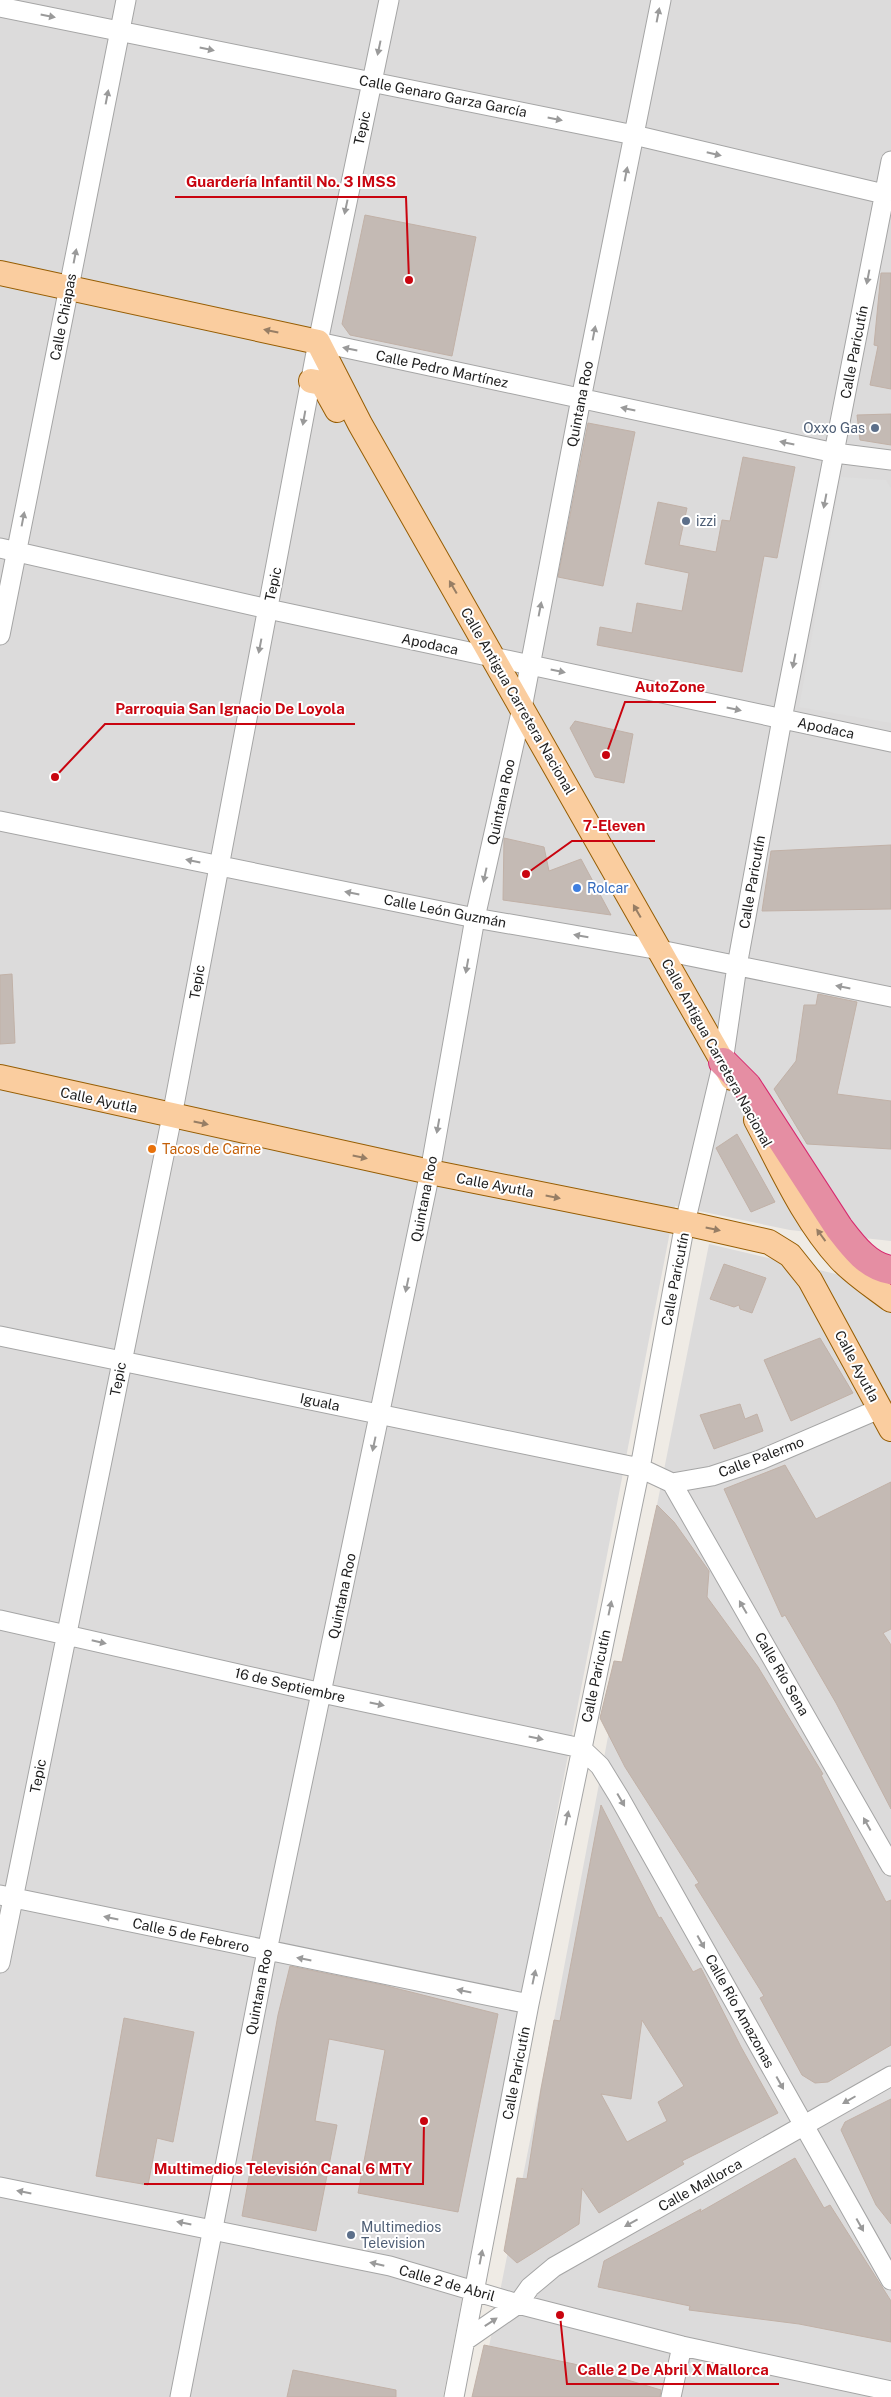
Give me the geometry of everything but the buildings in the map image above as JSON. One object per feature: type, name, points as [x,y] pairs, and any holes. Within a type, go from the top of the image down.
[{"type":"highway","points":[[723,1062],[748,1086],[839,1228],[853,1246],[869,1260],[884,1269],[891,1270]]},
{"type":"main road","name":"Calle Pedro Martínez","points":[[0,273],[318,342]]},
{"type":"main road","name":"Calle Antigua Carretera Nacional","points":[[318,342],[347,400],[660,950],[811,1220],[834,1251],[853,1271],[891,1300]]},
{"type":"main road","points":[[311,381],[322,383],[366,461],[387,471]]},
{"type":"main road","name":"Calle Ayutla","points":[[0,1077],[430,1172],[685,1223],[769,1242],[790,1255],[810,1280],[891,1429]]},
{"type":"street","name":"Calle Chiapas","points":[[0,635],[8,550],[68,288],[126,0]]},
{"type":"street","name":"Tepic","points":[[0,1963],[7,1896],[66,1634],[172,1116],[318,342],[389,0]]},
{"type":"street","name":"Quintana Roo","points":[[180,2397],[267,1951],[430,1172],[476,918],[522,708],[581,398],[661,0]]},
{"type":"street","name":"Calle Genaro Garza García","points":[[0,7],[634,135],[884,194]]},
{"type":"street","name":"Calle Paricutín","points":[[454,2397],[529,2004],[640,1468],[685,1223],[723,1062],[737,966],[782,719],[835,454],[883,245],[884,194],[891,160]]},
{"type":"street","name":"Calle Pedro Martínez","points":[[318,342],[835,454],[889,461]]},
{"type":"street","name":"Apodaca","points":[[8,550],[268,609],[891,742]]},
{"type":"street","name":"Calle León Guzmán","points":[[0,821],[476,918],[660,950],[891,997]]},
{"type":"street","name":"Iguala","points":[[0,1336],[640,1468]]},
{"type":"street","name":"Calle Palermo","points":[[672,1483],[712,1476],[760,1460],[880,1409]]},
{"type":"street","points":[[640,1468],[672,1483]]},
{"type":"street","name":"Calle Río Sena","points":[[672,1483],[891,1866]]},
{"type":"street","name":"16 de Septiembre","points":[[0,1620],[322,1693],[581,1748]]},
{"type":"street","name":"Calle Río Amazonas","points":[[581,1748],[600,1766],[619,1797],[891,2280]]},
{"type":"street","name":"Calle 5 de Febrero","points":[[7,1896],[529,2004]]},
{"type":"street","name":"Calle Mallorca","points":[[466,2340],[518,2304],[530,2287],[554,2267],[891,2076]]},
{"type":"street","name":"Calle 2 de Abril","points":[[0,2187],[390,2266],[518,2304],[682,2346],[891,2391]]},
{"type":"street","points":[[671,2397],[682,2346]]},
{"type":"shaded area","points":[[0,0],[891,0],[891,1241],[790,1230],[675,1206],[443,2397],[0,2397]]},
{"type":"shaded area","points":[[841,477],[886,480],[891,488],[891,723],[799,707]]},
{"type":"shaded area","points":[[709,1244],[891,1287],[891,2397],[479,2397],[554,2020],[623,1658],[657,1505]]},
{"type":"place","name":"Guardería Infantil No. 3 IMSS","points":[[409,280]]},
{"type":"place","name":"Oxxo Gas","points":[[875,428]]},
{"type":"place","name":"izzi","points":[[686,521]]},
{"type":"place","name":"AutoZone","points":[[606,755]]},
{"type":"place","name":"Parroquia San Ignacio De Loyola","points":[[55,777]]},
{"type":"place","name":"7-Eleven","points":[[526,874]]},
{"type":"place","name":"Rolcar","points":[[577,888]]},
{"type":"place","name":"Tacos de Carne","points":[[152,1149]]},
{"type":"place","name":"Multimedios Televisión Canal 6 MTY","points":[[424,2121]]},
{"type":"place","name":"Multimedios Television","points":[[351,2235]]},
{"type":"place","name":"Calle 2 De Abril X Mallorca","points":[[560,2315]]}]
